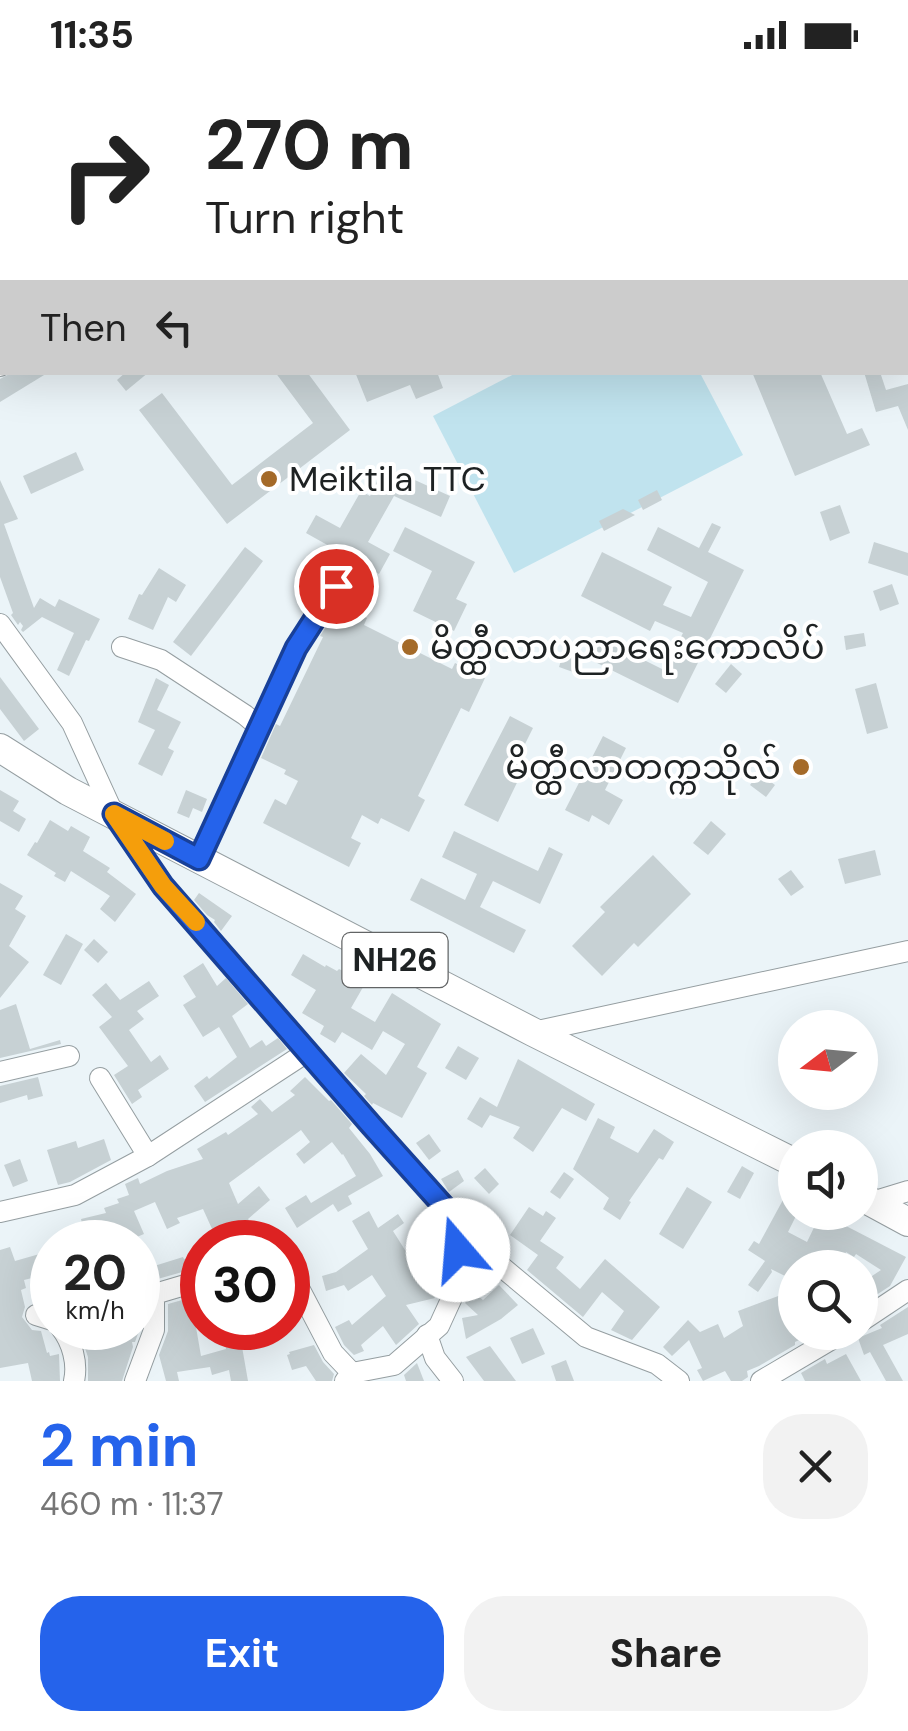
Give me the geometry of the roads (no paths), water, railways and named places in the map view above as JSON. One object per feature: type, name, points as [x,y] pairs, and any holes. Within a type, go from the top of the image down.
[{"type":"highway","name":"NH26","points":[[0,748],[52,782],[199,859],[778,1155]]},
{"type":"highway","points":[[878,1206],[908,1222]]},
{"type":"street","points":[[199,859],[296,648],[336,586]]},
{"type":"street","points":[[0,624],[72,723],[114,814],[163,886],[457,1221],[503,1268],[586,1336],[657,1364],[679,1381]]},
{"type":"street","points":[[122,647],[161,660],[259,727]]},
{"type":"street","points":[[534,1032],[908,951]]},
{"type":"street","points":[[0,1212],[75,1195],[148,1156],[307,1052]]},
{"type":"street","points":[[0,1072],[69,1056]]},
{"type":"street","points":[[100,1078],[148,1156]]},
{"type":"street","points":[[878,1197],[908,1191]]},
{"type":"street","points":[[878,1201],[908,1206]]},
{"type":"street","points":[[310,1310],[348,1377],[394,1365],[439,1326],[460,1280],[457,1221]]},
{"type":"street","points":[[135,1381],[154,1330],[154,1297],[180,1286]]},
{"type":"street","points":[[878,1310],[908,1290]]},
{"type":"street","points":[[427,1335],[436,1358],[452,1381]]},
{"type":"street","points":[[73,1350],[74,1381]]},
{"type":"street","points":[[761,1381],[814,1350]]},
{"type":"place","name":"Meiktila TTC","points":[[269,479]]},
{"type":"place","name":"မိတ္ထီလာပညာရေးကောလိပ်","points":[[410,647]]},
{"type":"place","name":"မိတ္ထီလာတက္ကသိုလ်","points":[[801,767]]}]
